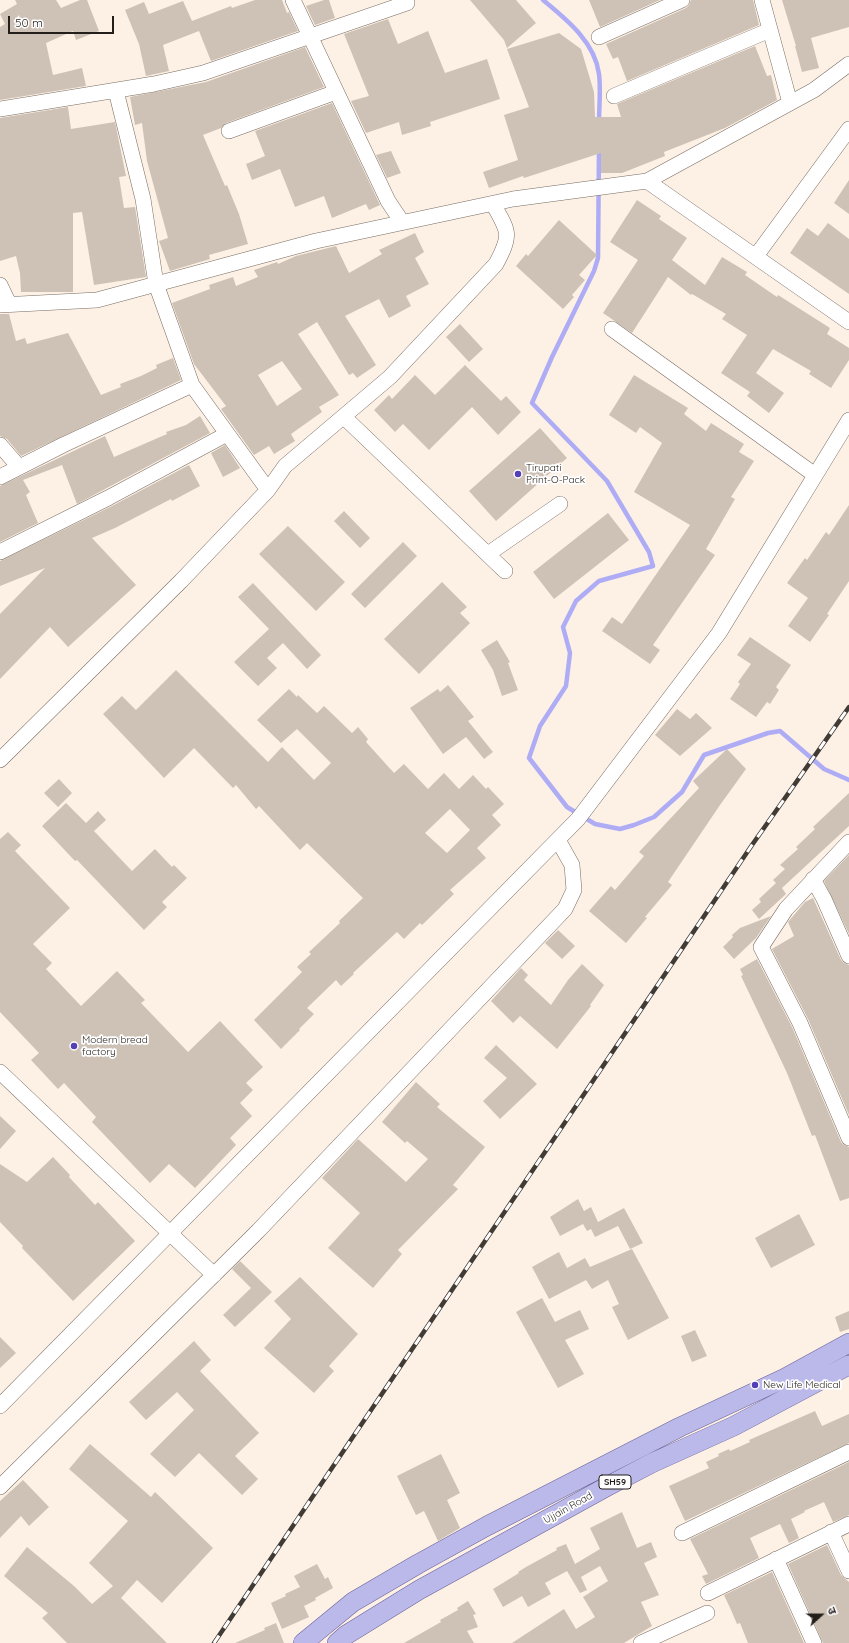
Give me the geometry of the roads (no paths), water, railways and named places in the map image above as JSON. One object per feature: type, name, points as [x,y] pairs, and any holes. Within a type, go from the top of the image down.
[{"type":"main road","name":"SH59","points":[[303,1643],[353,1602],[487,1526],[680,1427],[785,1378],[849,1343]]},
{"type":"main road","name":"Ujjain Road","points":[[337,1643],[419,1590],[500,1545],[652,1463],[734,1426],[849,1365]]},
{"type":"main road","points":[[724,1406],[734,1426]]},
{"type":"street","points":[[293,0],[309,37],[388,201],[402,222]]},
{"type":"street","points":[[599,37],[682,0]]},
{"type":"street","points":[[762,0],[790,103]]},
{"type":"street","points":[[0,109],[116,91],[203,73],[407,3]]},
{"type":"street","points":[[614,96],[770,30]]},
{"type":"street","points":[[0,285],[5,305],[97,300],[316,241],[402,222],[513,200],[647,181],[814,90],[849,64]]},
{"type":"street","points":[[116,91],[143,199],[156,284],[192,385],[268,490]]},
{"type":"street","points":[[228,131],[336,92]]},
{"type":"street","points":[[756,256],[849,129]]},
{"type":"street","points":[[647,181],[849,322]]},
{"type":"street","points":[[0,760],[181,581],[268,490],[285,466],[390,377],[496,264],[506,246],[507,229],[493,204]]},
{"type":"street","points":[[612,329],[815,475]]},
{"type":"street","points":[[0,477],[63,445],[192,385]]},
{"type":"street","points":[[344,417],[505,571]]},
{"type":"street","points":[[0,1406],[578,819],[719,633],[849,420]]},
{"type":"street","points":[[0,552],[108,498],[227,434]]},
{"type":"street","points":[[0,445],[19,467]]},
{"type":"street","points":[[488,554],[560,504]]},
{"type":"street","points":[[0,1487],[258,1231],[565,909],[574,890],[572,865],[558,840]]},
{"type":"street","points":[[849,842],[786,909],[761,947],[844,1111],[849,1138]]},
{"type":"street","points":[[813,879],[824,899],[849,956]]},
{"type":"street","points":[[0,1072],[172,1233],[214,1275]]},
{"type":"street","points":[[682,1533],[849,1452]]},
{"type":"street","points":[[708,1593],[849,1524]]},
{"type":"street","points":[[831,1532],[849,1571]]},
{"type":"street","points":[[776,1559],[814,1643]]},
{"type":"street","points":[[641,1643],[707,1613]]},
{"type":"waterway","points":[[543,0],[570,23],[586,42],[592,52],[599,74],[599,123]]},
{"type":"waterway","points":[[599,149],[598,258],[594,271],[552,357],[532,403],[607,481],[649,552],[653,566],[599,581],[576,601],[563,627],[570,653],[566,686],[540,726],[529,758],[567,807],[595,824],[620,829],[654,817],[682,792],[704,755],[768,733],[780,731],[824,769],[849,780]]},
{"type":"railway","points":[[214,1643],[752,845],[849,707]]},
{"type":"place","name":"Tirupati Print-O-Pack","points":[[518,474]]},
{"type":"place","name":"Modern bread factory","points":[[74,1046]]},
{"type":"place","name":"New Life Medical","points":[[755,1385]]}]
